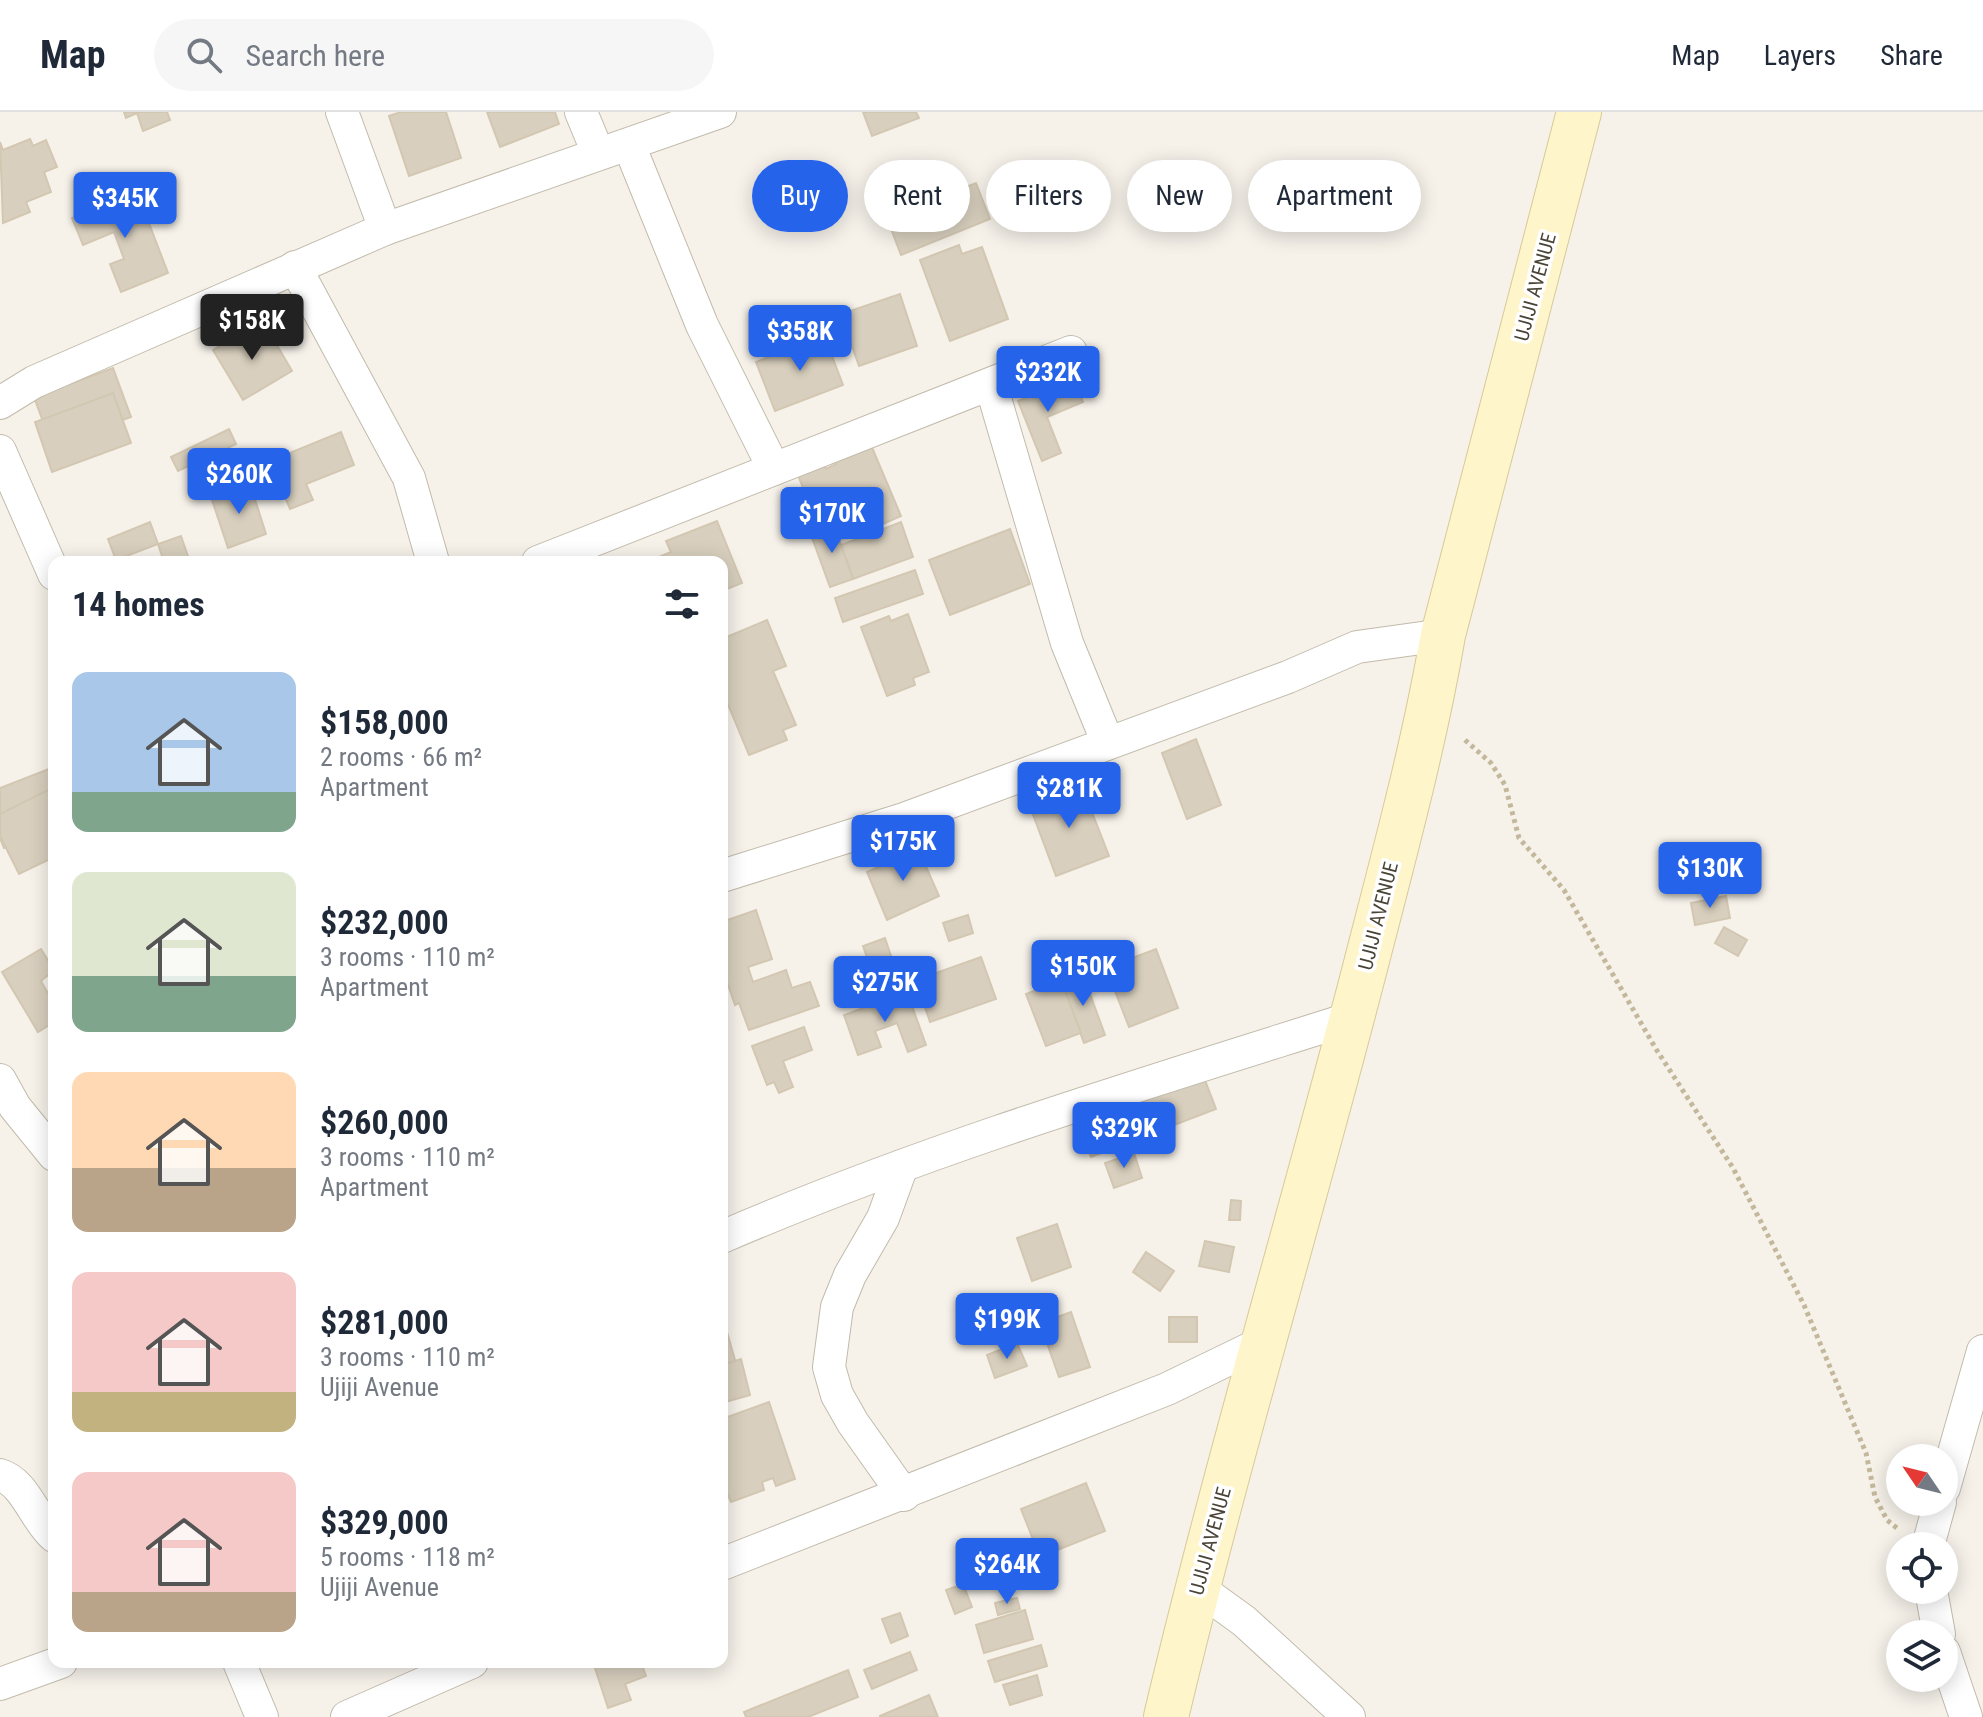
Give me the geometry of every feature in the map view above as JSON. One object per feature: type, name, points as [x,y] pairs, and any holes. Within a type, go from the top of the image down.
[{"type":"main road","name":"UJIJI AVENUE","points":[[1166,1717],[1197,1587],[1352,1018],[1428,721],[1443,635],[1579,112]]},
{"type":"street","points":[[342,112],[385,229]]},
{"type":"street","points":[[581,112],[598,153]]},
{"type":"street","points":[[0,403],[34,382],[385,229],[720,112]]},
{"type":"street","points":[[629,145],[702,325],[733,394],[774,469]]},
{"type":"street","points":[[295,267],[409,478],[431,556]]},
{"type":"street","points":[[553,556],[1071,352]]},
{"type":"street","points":[[991,385],[1067,643],[1107,741]]},
{"type":"street","points":[[0,451],[48,560]]},
{"type":"street","points":[[728,874],[904,819],[1107,741],[1288,677],[1357,647],[1443,635]]},
{"type":"street","points":[[728,1235],[902,1166],[1056,1111],[1352,1018]]},
{"type":"street","points":[[0,1080],[15,1107],[48,1148]]},
{"type":"street","points":[[902,1166],[883,1218],[850,1275],[837,1307],[829,1367],[837,1395],[853,1423],[904,1495]]},
{"type":"street","points":[[728,1562],[1167,1389],[1264,1342]]},
{"type":"street","points":[[1957,1444],[1983,1351]]},
{"type":"street","points":[[0,1475],[16,1484],[48,1531]]},
{"type":"street","points":[[1197,1587],[1244,1621],[1349,1717]]},
{"type":"street","points":[[0,1684],[48,1667]]},
{"type":"street","points":[[242,1668],[262,1717]]},
{"type":"street","points":[[347,1717],[458,1668]]},
{"type":"street","points":[[1958,1692],[1966,1717]]},
{"type":"path","points":[[1428,721],[1457,734],[1478,750],[1505,785],[1519,838],[1564,890],[1656,1049],[1733,1168],[1804,1305],[1866,1453],[1875,1497],[1887,1520],[1903,1532]]},
{"type":"building","points":[[124,112],[167,112],[170,120],[143,131],[137,113],[126,118]]},
{"type":"building","points":[[401,112],[446,112],[461,158],[409,176],[389,116]]},
{"type":"building","points":[[487,112],[555,112],[559,124],[500,147]]},
{"type":"building","points":[[863,112],[916,112],[919,118],[872,136]]},
{"type":"building","points":[[30,139],[33,146],[46,140],[57,167],[44,172],[51,192],[26,202],[30,212],[3,223],[0,142],[3,150]]},
{"type":"building","points":[[976,183],[986,209],[986,221],[970,227],[970,185]]},
{"type":"building","points":[[137,192],[168,273],[121,292],[110,264],[124,259],[114,232],[83,245],[72,218]]},
{"type":"building","points":[[892,232],[958,232],[901,255]]},
{"type":"building","points":[[959,245],[962,254],[982,247],[1008,319],[950,341],[920,260]]},
{"type":"building","points":[[900,294],[917,346],[859,366],[841,314]]},
{"type":"building","points":[[267,328],[292,371],[243,400],[213,350],[244,331],[249,339]]},
{"type":"building","points":[[824,335],[843,385],[775,411],[756,362]]},
{"type":"building","points":[[113,368],[131,417],[52,446],[34,397]]},
{"type":"building","points":[[1073,378],[1083,402],[1047,417],[1061,453],[1042,461],[1018,401]]},
{"type":"building","points":[[113,393],[131,443],[52,472],[35,422]]},
{"type":"building","points":[[229,429],[236,444],[178,471],[171,457]]},
{"type":"building","points":[[341,432],[354,465],[306,484],[313,500],[290,509],[270,461]]},
{"type":"building","points":[[868,438],[901,516],[865,532],[858,515],[835,525],[832,516],[817,522],[795,468],[821,458],[826,469],[836,464],[832,453]]},
{"type":"building","points":[[250,484],[266,534],[228,548],[211,497]]},
{"type":"building","points":[[717,521],[742,583],[728,589],[728,556],[661,556],[671,552],[666,541]]},
{"type":"building","points":[[150,522],[158,544],[126,556],[114,556],[108,539]]},
{"type":"building","points":[[901,522],[913,557],[853,579],[841,545]]},
{"type":"building","points":[[833,523],[853,579],[830,587],[810,532]]},
{"type":"building","points":[[1010,529],[1030,584],[950,615],[929,560]]},
{"type":"building","points":[[181,536],[188,556],[162,556],[158,544]]},
{"type":"building","points":[[915,570],[923,594],[843,622],[835,598]]},
{"type":"building","points":[[908,614],[929,672],[913,678],[915,685],[887,696],[861,627],[889,616],[891,621]]},
{"type":"building","points":[[767,620],[786,666],[773,671],[796,725],[783,730],[787,740],[749,755],[728,704],[728,636]]},
{"type":"building","points":[[1196,739],[1221,805],[1187,819],[1162,753]]},
{"type":"building","points":[[48,769],[48,831],[4,848],[0,838],[0,788]]},
{"type":"building","points":[[1081,784],[1109,856],[1056,876],[1029,804]]},
{"type":"building","points":[[48,790],[48,860],[19,874],[0,836],[0,814]]},
{"type":"building","points":[[916,844],[939,896],[887,920],[867,872],[895,860],[893,854]]},
{"type":"building","points":[[1726,896],[1730,918],[1695,925],[1691,903]]},
{"type":"building","points":[[756,910],[772,959],[748,967],[753,982],[786,970],[792,988],[810,982],[819,1006],[749,1030],[728,985],[728,920]]},
{"type":"building","points":[[968,915],[973,933],[949,941],[943,923]]},
{"type":"building","points":[[1724,927],[1747,940],[1738,956],[1715,943]]},
{"type":"building","points":[[885,938],[899,980],[843,1000],[835,978],[870,966],[863,946]]},
{"type":"building","points":[[1107,945],[1114,965],[1156,949],[1178,1008],[1129,1027],[1106,968],[1097,972],[1089,952]]},
{"type":"building","points":[[41,949],[48,960],[48,975],[41,981],[48,993],[48,1026],[38,1032],[2,972]]},
{"type":"building","points":[[981,957],[996,999],[930,1022],[916,980]]},
{"type":"building","points":[[1082,972],[1105,1035],[1084,1043],[1061,980]]},
{"type":"building","points":[[1061,980],[1081,1033],[1046,1046],[1026,994]]},
{"type":"building","points":[[907,992],[926,1045],[908,1052],[897,1023],[875,1031],[881,1047],[858,1055],[844,1015]]},
{"type":"building","points":[[804,1027],[812,1050],[783,1061],[793,1087],[779,1093],[774,1082],[767,1085],[752,1046]]},
{"type":"building","points":[[1200,1067],[1216,1109],[1091,1157],[1075,1115]]},
{"type":"building","points":[[1134,1153],[1142,1178],[1114,1188],[1105,1163]]},
{"type":"building","points":[[1231,1200],[1241,1201],[1240,1220],[1229,1220]]},
{"type":"building","points":[[1057,1224],[1071,1267],[1032,1281],[1017,1238]]},
{"type":"building","points":[[1205,1241],[1234,1247],[1229,1272],[1199,1266]]},
{"type":"building","points":[[1146,1252],[1174,1271],[1160,1291],[1133,1272]]},
{"type":"building","points":[[1071,1312],[1090,1367],[1059,1377],[1040,1323]]},
{"type":"building","points":[[1169,1317],[1197,1317],[1197,1342],[1169,1342]]},
{"type":"building","points":[[728,1336],[739,1374],[728,1377]]},
{"type":"building","points":[[1017,1343],[1027,1366],[995,1378],[987,1355]]},
{"type":"building","points":[[741,1359],[750,1395],[728,1401],[728,1363]]},
{"type":"building","points":[[769,1402],[795,1479],[776,1486],[773,1478],[762,1482],[764,1490],[731,1502],[728,1495],[728,1417]]},
{"type":"building","points":[[1086,1483],[1105,1531],[1040,1557],[1021,1509]]},
{"type":"building","points":[[992,1559],[994,1583],[972,1585],[970,1562]]},
{"type":"building","points":[[963,1584],[972,1607],[955,1614],[946,1590]]},
{"type":"building","points":[[1017,1598],[1020,1609],[998,1615],[995,1603]]},
{"type":"building","points":[[1025,1610],[1033,1639],[984,1653],[976,1625]]},
{"type":"building","points":[[900,1613],[908,1636],[891,1643],[882,1619]]},
{"type":"building","points":[[1041,1645],[1047,1666],[995,1682],[988,1661]]},
{"type":"building","points":[[910,1652],[917,1670],[872,1689],[864,1670]]},
{"type":"building","points":[[595,1668],[643,1668],[646,1676],[625,1684],[631,1700],[608,1708]]},
{"type":"building","points":[[848,1670],[858,1697],[808,1717],[746,1717],[744,1712]]},
{"type":"building","points":[[1037,1675],[1042,1695],[1010,1705],[1003,1685]]},
{"type":"building","points":[[929,1695],[938,1717],[880,1717],[880,1716]]}]
